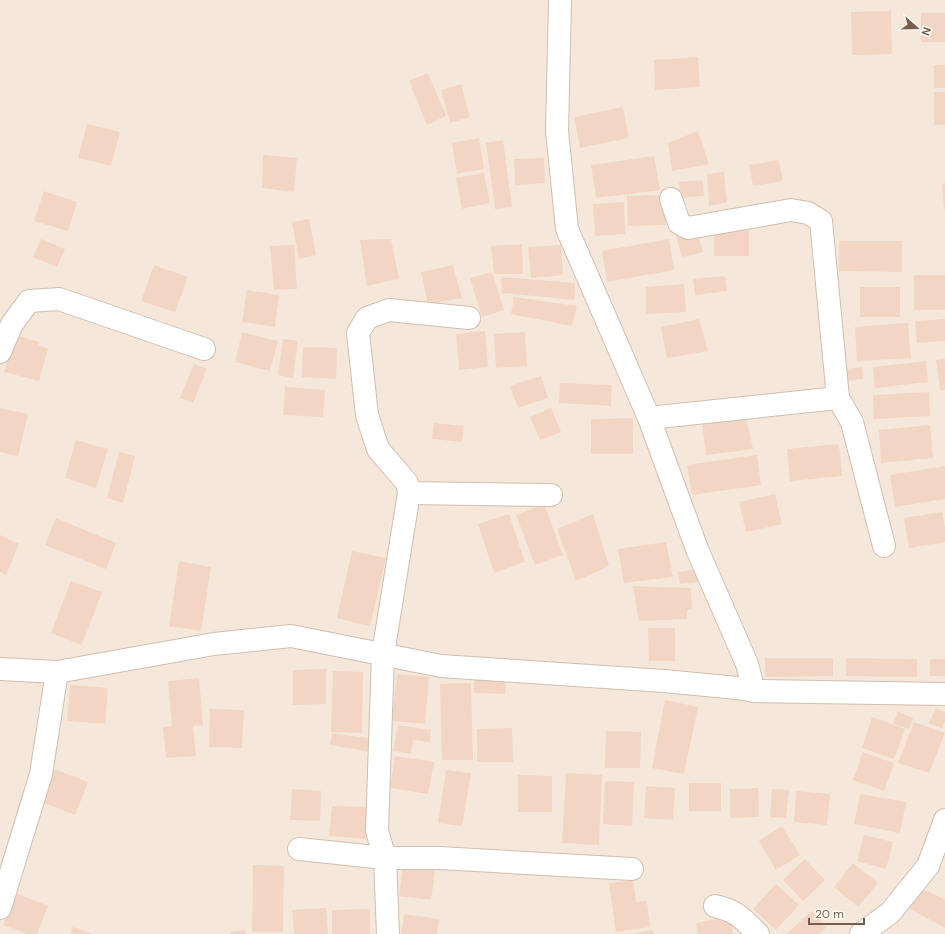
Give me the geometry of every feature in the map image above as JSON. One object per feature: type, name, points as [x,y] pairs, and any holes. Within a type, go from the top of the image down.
[{"type":"street","points":[[560,0],[557,132],[566,229],[649,418],[697,549],[747,664],[754,691]]},
{"type":"street","points":[[671,199],[679,223],[688,228],[791,210],[808,213],[821,221],[838,398],[852,422],[884,546]]},
{"type":"street","points":[[0,352],[12,324],[29,301],[59,300],[204,349]]},
{"type":"street","points":[[388,934],[385,858],[377,831],[383,654],[409,493],[407,484],[378,449],[367,415],[358,333],[367,318],[389,310],[469,318]]},
{"type":"street","points":[[649,418],[838,398]]},
{"type":"street","points":[[409,493],[551,495]]},
{"type":"street","points":[[0,669],[57,672],[214,644],[291,636],[441,666],[664,681],[754,691],[945,694]]},
{"type":"street","points":[[0,908],[41,774],[57,672]]},
{"type":"street","points":[[861,934],[890,913],[928,866],[945,820]]},
{"type":"street","points":[[299,849],[385,858],[440,858],[632,869]]},
{"type":"street","points":[[715,906],[726,909],[740,916],[758,934]]},
{"type":"shaded area","points":[[0,0],[945,0],[945,934],[0,934]]},
{"type":"building","points":[[891,11],[892,54],[852,55],[851,12]]},
{"type":"building","points":[[921,13],[945,13],[945,42],[921,42]]},
{"type":"building","points":[[698,57],[700,87],[655,90],[654,60]]},
{"type":"building","points":[[934,65],[945,65],[945,88],[934,88]]},
{"type":"building","points":[[428,73],[446,116],[427,125],[409,81]]},
{"type":"building","points":[[461,84],[470,117],[450,123],[441,90]]},
{"type":"building","points":[[934,92],[945,92],[945,125],[934,125]]},
{"type":"building","points":[[623,107],[629,138],[580,148],[574,117]]},
{"type":"building","points":[[87,124],[120,132],[111,166],[78,158]]},
{"type":"building","points":[[698,131],[709,164],[672,171],[668,143]]},
{"type":"building","points":[[479,138],[484,169],[457,174],[452,143]]},
{"type":"building","points":[[503,140],[512,207],[495,209],[486,143]]},
{"type":"building","points":[[263,155],[297,158],[294,192],[262,188]]},
{"type":"building","points":[[654,156],[660,190],[596,198],[591,165]]},
{"type":"building","points":[[544,158],[545,183],[515,185],[514,159]]},
{"type":"building","points":[[779,160],[783,181],[753,186],[749,165]]},
{"type":"building","points":[[724,172],[727,202],[709,206],[707,174]]},
{"type":"building","points":[[484,173],[490,203],[462,209],[456,178]]},
{"type":"building","points":[[703,180],[704,196],[680,198],[679,182]]},
{"type":"building","points":[[945,183],[945,209],[944,209],[942,184]]},
{"type":"building","points":[[44,191],[77,202],[68,231],[34,221]]},
{"type":"building","points":[[666,195],[666,225],[628,226],[627,196]]},
{"type":"building","points":[[624,202],[625,234],[595,236],[593,204]]},
{"type":"building","points":[[309,219],[316,255],[299,259],[292,222]]},
{"type":"building","points":[[714,226],[749,226],[749,256],[714,256]]},
{"type":"building","points":[[697,231],[703,252],[682,257],[676,236]]},
{"type":"building","points":[[41,239],[65,249],[57,267],[33,257]]},
{"type":"building","points":[[391,239],[399,279],[367,286],[360,240]]},
{"type":"building","points":[[669,239],[674,270],[607,282],[602,251]]},
{"type":"building","points":[[839,241],[902,241],[902,272],[839,271]]},
{"type":"building","points":[[522,244],[523,274],[494,274],[491,246]]},
{"type":"building","points":[[294,245],[297,289],[274,290],[270,246]]},
{"type":"building","points":[[561,245],[563,275],[531,278],[528,247]]},
{"type":"building","points":[[154,265],[188,277],[175,312],[141,301]]},
{"type":"building","points":[[453,265],[462,298],[428,304],[421,272]]},
{"type":"building","points":[[492,272],[504,310],[482,317],[470,278]]},
{"type":"building","points":[[914,275],[945,275],[945,310],[914,310]]},
{"type":"building","points":[[725,276],[727,291],[695,295],[693,279]]},
{"type":"building","points":[[501,277],[575,283],[574,300],[502,293]]},
{"type":"building","points":[[684,284],[686,312],[646,314],[646,287]]},
{"type":"building","points":[[860,287],[900,287],[900,317],[860,317]]},
{"type":"building","points":[[247,290],[279,295],[275,327],[242,322]]},
{"type":"building","points":[[514,297],[577,306],[572,326],[511,314]]},
{"type":"building","points":[[699,319],[708,351],[667,358],[661,327]]},
{"type":"building","points":[[945,319],[945,341],[917,343],[915,321]]},
{"type":"building","points":[[908,323],[911,358],[857,361],[855,327]]},
{"type":"building","points":[[485,331],[488,367],[459,370],[456,334]]},
{"type":"building","points":[[242,332],[278,341],[270,371],[235,362]]},
{"type":"building","points":[[525,332],[527,366],[496,368],[494,334]]},
{"type":"building","points":[[16,335],[40,342],[38,345],[48,349],[39,381],[4,372],[7,362],[0,362]]},
{"type":"building","points":[[283,339],[298,341],[293,378],[278,375]]},
{"type":"building","points":[[303,347],[337,348],[336,379],[302,377]]},
{"type":"building","points":[[945,359],[945,390],[940,390],[936,360]]},
{"type":"building","points":[[926,361],[928,382],[875,388],[873,367]]},
{"type":"building","points":[[194,364],[207,369],[193,403],[180,398]]},
{"type":"building","points":[[862,367],[863,379],[846,381],[845,369]]},
{"type":"building","points":[[541,376],[548,398],[518,408],[510,386]]},
{"type":"building","points":[[560,383],[612,385],[611,406],[559,403]]},
{"type":"building","points":[[285,387],[325,390],[323,417],[283,415]]},
{"type":"building","points":[[929,392],[930,416],[874,419],[873,395]]},
{"type":"building","points":[[0,408],[28,414],[18,456],[0,452]]},
{"type":"building","points":[[551,408],[561,432],[540,440],[530,417]]},
{"type":"building","points":[[746,417],[753,449],[706,455],[702,423]]},
{"type":"building","points":[[633,418],[633,454],[591,454],[591,419]]},
{"type":"building","points":[[434,423],[464,426],[462,442],[432,439]]},
{"type":"building","points":[[930,425],[933,458],[881,463],[879,430]]},
{"type":"building","points":[[76,440],[108,449],[96,488],[65,478]]},
{"type":"building","points":[[839,444],[842,476],[790,481],[787,449]]},
{"type":"building","points":[[119,452],[135,456],[123,503],[107,498]]},
{"type":"building","points":[[757,455],[761,485],[692,495],[687,465]]},
{"type":"building","points":[[945,466],[945,499],[895,507],[890,475]]},
{"type":"building","points":[[775,494],[782,524],[746,532],[739,502]]},
{"type":"building","points":[[544,504],[563,555],[535,565],[516,515]]},
{"type":"building","points":[[942,512],[945,528],[945,542],[909,548],[904,518]]},
{"type":"building","points":[[509,514],[525,562],[494,573],[478,524]]},
{"type":"building","points":[[593,514],[609,566],[576,581],[557,529]]},
{"type":"building","points":[[56,518],[116,543],[106,569],[45,545]]},
{"type":"building","points":[[0,535],[19,544],[6,575],[0,572]]},
{"type":"building","points":[[666,542],[673,577],[624,583],[618,549]]},
{"type":"building","points":[[352,551],[386,558],[370,626],[337,618]]},
{"type":"building","points":[[179,561],[211,567],[201,631],[169,626]]},
{"type":"building","points":[[696,569],[698,582],[680,584],[678,572]]},
{"type":"building","points":[[71,581],[102,592],[82,645],[51,633]]},
{"type":"building","points":[[633,586],[691,588],[692,609],[687,610],[687,619],[639,621]]},
{"type":"building","points":[[648,628],[675,628],[675,661],[649,661]]},
{"type":"building","points":[[765,658],[833,658],[833,676],[765,677]]},
{"type":"building","points":[[846,658],[917,659],[917,677],[846,676]]},
{"type":"building","points":[[930,659],[945,659],[945,676],[930,676]]},
{"type":"building","points":[[326,669],[326,704],[293,705],[293,670]]},
{"type":"building","points":[[333,671],[363,672],[362,733],[331,732]]},
{"type":"building","points":[[397,674],[429,677],[425,724],[392,721]]},
{"type":"building","points":[[199,678],[203,725],[193,726],[196,756],[166,758],[163,727],[172,726],[168,681]]},
{"type":"building","points":[[474,679],[506,679],[505,694],[474,693]]},
{"type":"building","points":[[471,683],[473,760],[442,760],[440,684]]},
{"type":"building","points":[[70,685],[108,688],[105,724],[67,721]]},
{"type":"building","points":[[665,700],[698,707],[684,774],[652,768]]},
{"type":"building","points":[[936,708],[945,712],[945,721],[942,728],[929,723]]},
{"type":"building","points":[[210,709],[244,710],[242,748],[209,747]]},
{"type":"building","points":[[898,712],[913,718],[909,729],[893,724]]},
{"type":"building","points":[[872,717],[905,729],[894,759],[862,748]]},
{"type":"building","points":[[914,722],[945,733],[929,773],[898,763]]},
{"type":"building","points":[[398,725],[431,730],[430,742],[413,740],[411,754],[393,751]]},
{"type":"building","points":[[512,728],[513,762],[477,762],[477,729]]},
{"type":"building","points":[[606,731],[641,732],[640,768],[605,768]]},
{"type":"building","points":[[332,733],[374,739],[372,752],[330,745]]},
{"type":"building","points":[[863,752],[894,763],[884,791],[853,780]]},
{"type":"building","points":[[395,756],[434,762],[428,794],[390,788]]},
{"type":"building","points":[[54,769],[88,782],[75,815],[41,802]]},
{"type":"building","points":[[446,770],[471,773],[462,826],[438,823]]},
{"type":"building","points":[[566,773],[602,775],[599,845],[562,843]]},
{"type":"building","points":[[518,775],[552,776],[552,812],[518,812]]},
{"type":"building","points":[[605,781],[634,782],[632,826],[603,824]]},
{"type":"building","points":[[689,783],[721,783],[721,811],[689,811]]},
{"type":"building","points":[[646,786],[675,788],[673,820],[644,818]]},
{"type":"building","points":[[758,788],[759,817],[730,818],[730,789]]},
{"type":"building","points":[[292,789],[321,791],[320,821],[290,820]]},
{"type":"building","points":[[772,789],[789,790],[786,818],[770,817]]},
{"type":"building","points":[[796,791],[830,794],[827,825],[794,822]]},
{"type":"building","points":[[860,794],[906,802],[900,833],[854,824]]},
{"type":"building","points":[[332,806],[368,807],[366,839],[329,836]]},
{"type":"building","points":[[782,826],[800,855],[776,870],[759,841]]},
{"type":"building","points":[[864,835],[893,842],[886,869],[857,861]]},
{"type":"building","points":[[805,859],[825,880],[803,901],[783,880]]},
{"type":"building","points":[[853,863],[878,883],[858,907],[834,887]]},
{"type":"building","points":[[253,865],[284,866],[283,932],[252,932]]},
{"type":"building","points":[[403,866],[435,870],[431,900],[399,896]]},
{"type":"building","points":[[633,880],[636,902],[647,901],[650,927],[616,932],[609,883]]},
{"type":"building","points":[[776,884],[799,905],[776,930],[753,909]]},
{"type":"building","points":[[919,887],[945,900],[945,928],[908,908]]},
{"type":"building","points":[[16,893],[48,906],[37,934],[28,934],[3,925]]},
{"type":"building","points":[[326,908],[328,934],[294,934],[292,910]]},
{"type":"building","points":[[370,909],[370,934],[332,934],[332,910]]},
{"type":"building","points":[[812,911],[826,928],[819,934],[786,934]]},
{"type":"building","points":[[404,914],[439,919],[437,934],[401,934]]},
{"type":"building","points":[[730,916],[733,934],[698,934],[696,923]]},
{"type":"building","points":[[73,927],[93,934],[70,934]]},
{"type":"building","points":[[245,930],[246,934],[230,934],[230,932]]},
{"type":"building","points":[[653,930],[654,934],[635,934],[635,933]]}]
